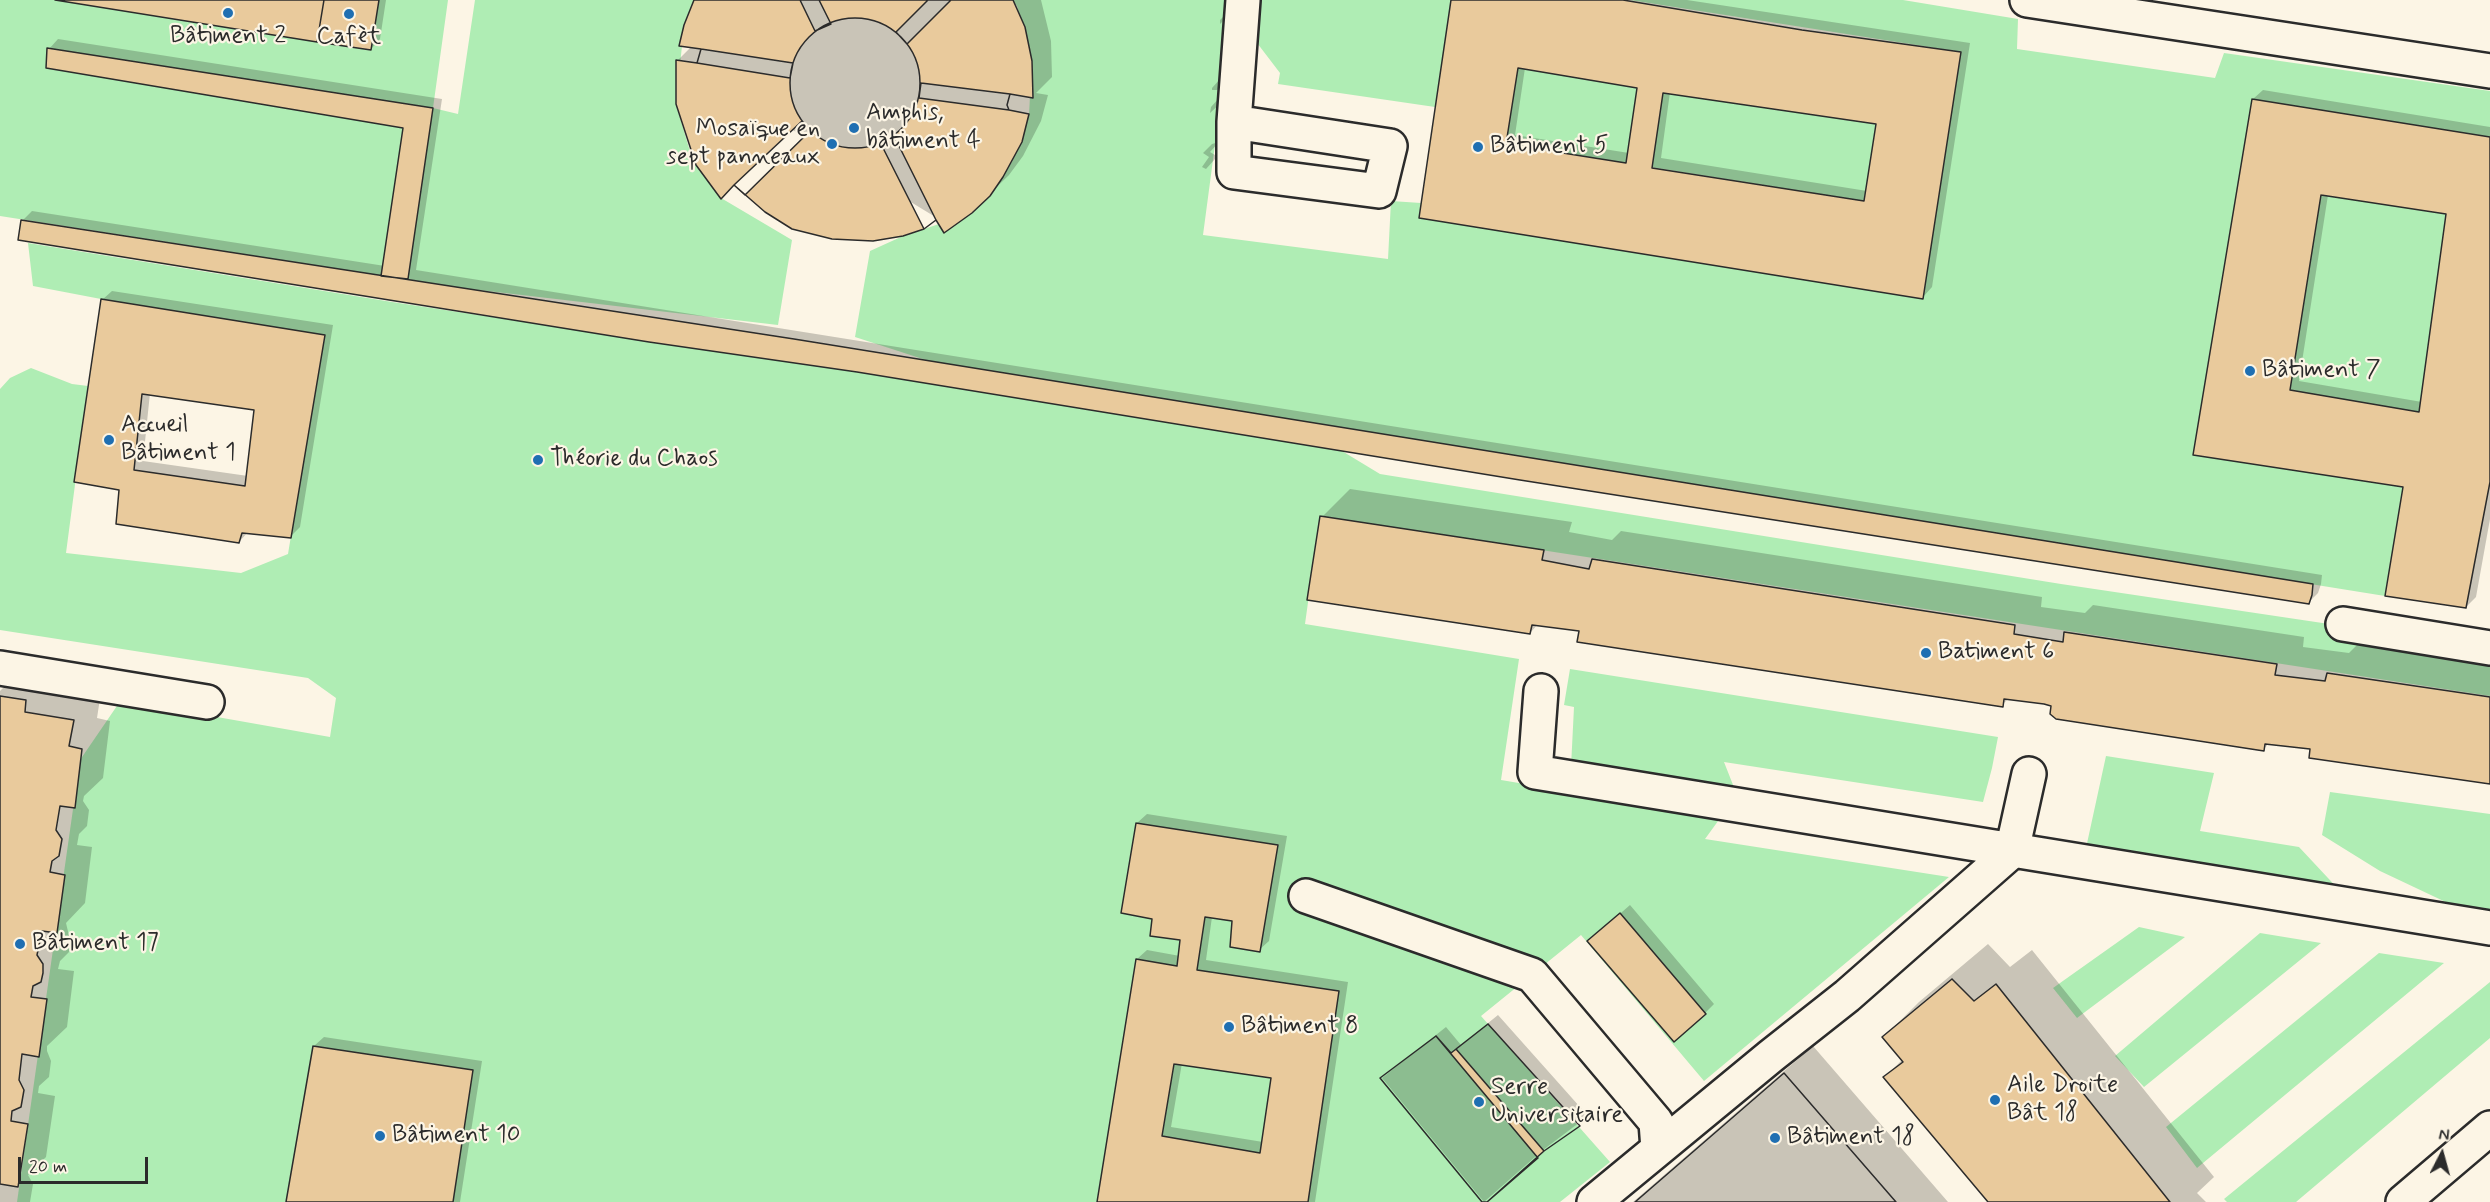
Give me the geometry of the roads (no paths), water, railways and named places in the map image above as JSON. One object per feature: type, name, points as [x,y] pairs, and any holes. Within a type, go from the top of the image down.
[{"type":"lane","points":[[1234,122],[1243,0]]},
{"type":"lane","points":[[2027,0],[2490,71]]},
{"type":"lane","points":[[2343,624],[2490,648]]},
{"type":"lane","points":[[0,668],[207,702]]},
{"type":"lane","points":[[1541,691],[1535,772],[2490,928]]},
{"type":"lane","points":[[1594,1202],[1847,996],[2012,851],[2029,774]]},
{"type":"lane","points":[[1306,896],[1532,975],[1656,1122],[1658,1149]]},
{"type":"lane","points":[[2403,1202],[2490,1128]]},
{"type":"place","name":"Bâtiment 2","points":[[228,13]]},
{"type":"place","name":"Cafèt","points":[[349,14]]},
{"type":"place","name":"Amphis, bâtiment 4","points":[[854,128]]},
{"type":"place","name":"Mosaïque en sept panneaux","points":[[832,144]]},
{"type":"place","name":"Bâtiment 5","points":[[1478,147]]},
{"type":"place","name":"Bâtiment 7","points":[[2250,371]]},
{"type":"place","name":"Accueil Bâtiment 1","points":[[109,440]]},
{"type":"place","name":"Théorie du Chaos","points":[[538,460]]},
{"type":"place","name":"Batiment 6","points":[[1926,653]]},
{"type":"place","name":"Bâtiment 17","points":[[20,944]]},
{"type":"place","name":"Bâtiment 8","points":[[1229,1027]]},
{"type":"place","name":"Aile Droite Bât 18","points":[[1995,1100]]},
{"type":"place","name":"Serre Universitaire","points":[[1479,1102]]},
{"type":"place","name":"Bâtiment 10","points":[[380,1136]]},
{"type":"place","name":"Bâtiment 18","points":[[1775,1138]]}]
